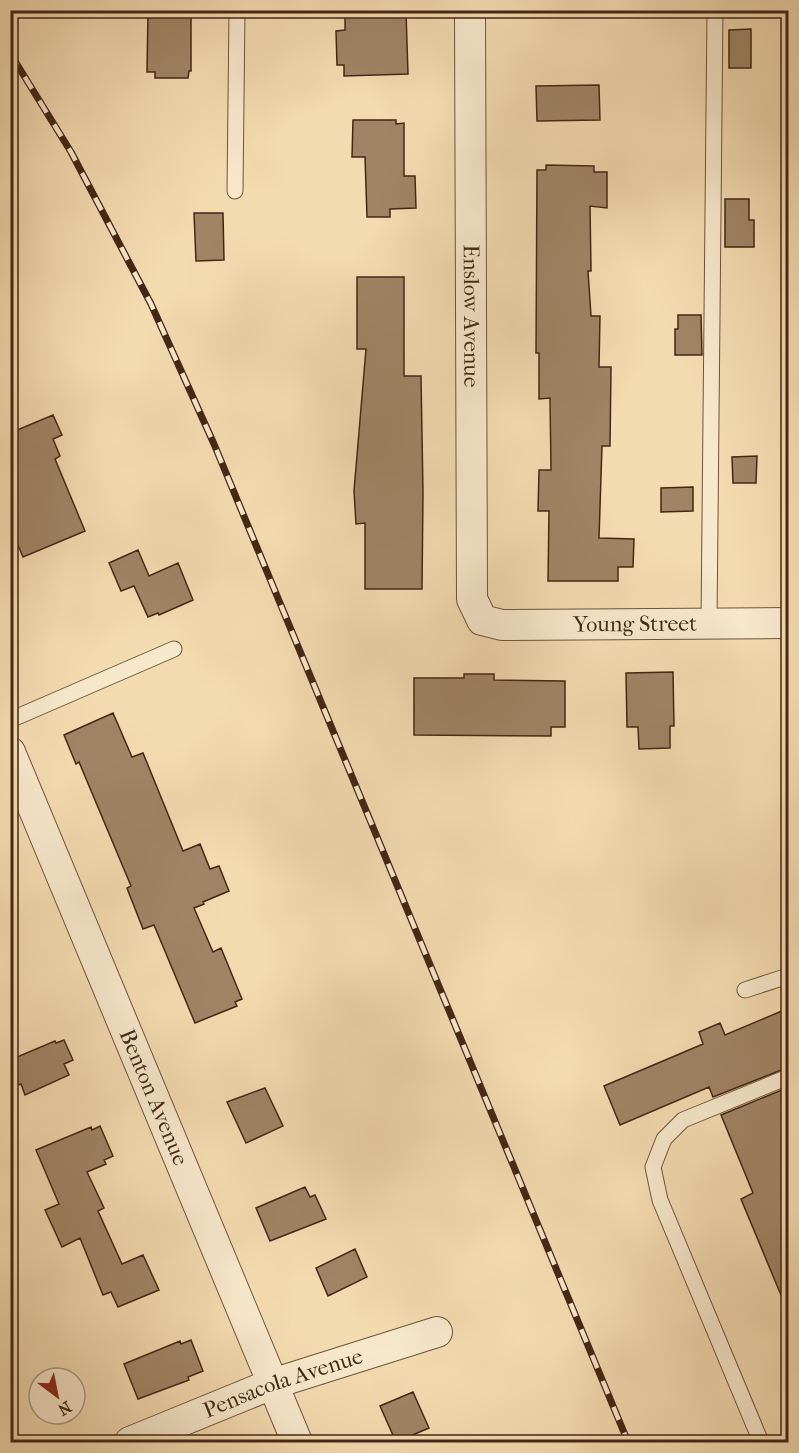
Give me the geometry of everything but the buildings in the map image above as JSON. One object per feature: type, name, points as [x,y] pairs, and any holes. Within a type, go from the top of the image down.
[{"type":"street","name":"Enslow Avenue","points":[[470,10],[472,599],[482,620]]},
{"type":"street","name":"Young Street","points":[[482,620],[502,625],[789,623]]},
{"type":"street","name":"Benton Avenue","points":[[10,752],[297,1443]]},
{"type":"street","name":"Pensacola Avenue","points":[[130,1443],[272,1384],[437,1332]]},
{"type":"lane","points":[[235,191],[237,10]]},
{"type":"lane","points":[[709,623],[715,10]]},
{"type":"lane","points":[[10,720],[174,649]]},
{"type":"lane","points":[[745,990],[789,976]]},
{"type":"lane","points":[[760,1443],[660,1200],[653,1167],[664,1139],[683,1120],[789,1077]]},
{"type":"railway","points":[[10,53],[71,152],[151,304],[214,444],[628,1442]]}]
